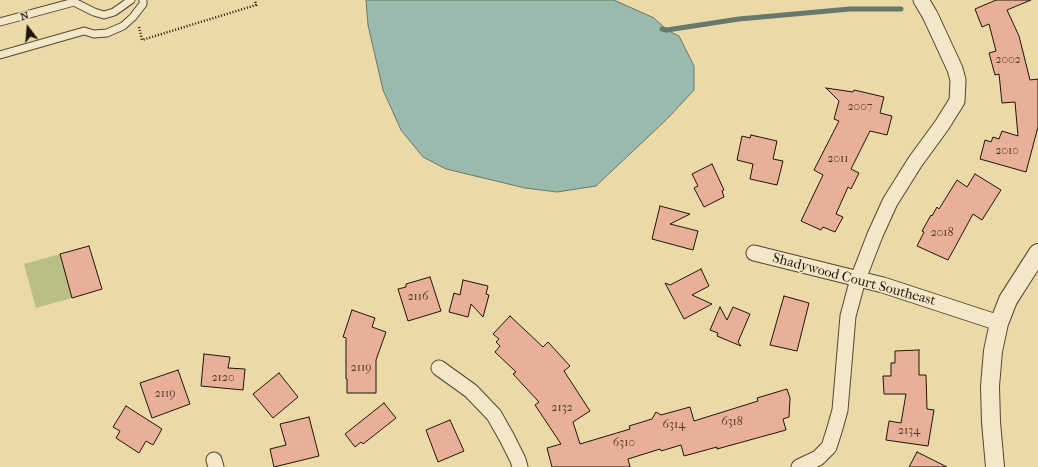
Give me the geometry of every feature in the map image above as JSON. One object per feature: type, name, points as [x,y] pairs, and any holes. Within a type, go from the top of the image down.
[{"type":"street","points":[[799,467],[818,458],[829,447],[840,410],[848,316],[858,279],[875,235],[890,202],[957,100],[958,80],[955,69],[930,15],[921,0]]},
{"type":"street","name":"Shadywood Court Southeast","points":[[754,253],[883,285],[999,324]]},
{"type":"street","points":[[996,467],[991,422],[990,386],[993,351],[999,324],[1008,300],[1038,253]]},
{"type":"street","points":[[439,368],[471,391],[494,415],[518,460],[520,467]]},
{"type":"lane","points":[[0,22],[74,2],[94,12],[104,15],[114,12],[131,0]]},
{"type":"lane","points":[[0,55],[84,31],[94,34],[107,33],[123,26],[143,4],[143,0]]},
{"type":"path","points":[[136,13],[142,40],[256,6],[255,0]]},
{"type":"green space","points":[[60,254],[72,298],[36,308],[24,264]]},
{"type":"shaded area","points":[[366,0],[614,0],[654,18],[667,30],[679,36],[694,66],[694,90],[667,119],[596,186],[557,192],[525,188],[446,169],[423,157],[401,130],[383,90],[368,25]]},
{"type":"building","points":[[996,0],[1031,0],[1007,10],[1019,36],[1030,80],[1038,79],[1038,127],[1026,172],[980,159],[985,140],[991,142],[993,137],[999,139],[1002,131],[1018,136],[1015,102],[1002,103],[999,74],[995,75],[989,53],[996,51],[989,24],[982,27],[975,9]]},
{"type":"building","points":[[826,88],[853,92],[854,90],[884,97],[880,113],[892,116],[887,135],[870,131],[851,169],[859,173],[851,189],[848,187],[836,214],[843,217],[835,232],[823,227],[821,230],[801,221],[823,175],[814,170],[839,121],[834,119],[839,101]]},
{"type":"building","points":[[751,135],[777,141],[773,159],[783,161],[777,185],[750,179],[753,164],[737,160],[742,136],[750,138]]},
{"type":"building","points":[[712,164],[724,190],[722,191],[724,197],[704,207],[694,188],[698,186],[692,174]]},
{"type":"building","points":[[975,174],[1001,190],[982,220],[973,214],[948,260],[917,246],[924,232],[922,231],[931,215],[932,216],[937,207],[939,209],[957,180],[967,187]]},
{"type":"building","points":[[660,206],[690,214],[670,224],[698,231],[693,250],[652,239]]},
{"type":"building","points":[[89,246],[102,289],[72,298],[60,254]]},
{"type":"building","points":[[701,269],[709,286],[692,295],[712,304],[684,319],[665,283],[670,285]]},
{"type":"building","points":[[430,277],[441,311],[408,321],[398,289],[406,287],[406,284]]},
{"type":"building","points":[[463,280],[488,286],[486,294],[489,295],[483,317],[471,304],[468,317],[449,312],[454,293],[460,295]]},
{"type":"building","points":[[784,296],[809,303],[797,351],[770,345]]},
{"type":"building","points":[[720,307],[727,320],[733,307],[750,314],[738,342],[741,346],[717,336],[718,333],[710,330]]},
{"type":"building","points":[[352,310],[375,318],[372,327],[386,332],[376,360],[376,393],[347,393],[346,338],[343,337]]},
{"type":"building","points":[[510,316],[543,347],[548,342],[570,366],[564,371],[590,411],[573,422],[580,444],[630,429],[629,426],[652,419],[656,412],[661,415],[690,407],[694,421],[758,401],[757,398],[787,389],[790,398],[789,417],[783,419],[786,430],[717,449],[717,447],[684,456],[681,445],[661,451],[660,449],[628,459],[630,467],[552,467],[547,448],[561,444],[535,405],[539,402],[513,374],[516,372],[495,352],[500,346],[496,342],[499,339],[493,334]]},
{"type":"building","points":[[919,350],[919,375],[926,375],[927,409],[934,410],[928,446],[886,440],[889,421],[901,423],[906,394],[884,394],[883,376],[891,376],[891,363],[895,363],[895,351]]},
{"type":"building","points":[[204,354],[230,357],[228,368],[245,369],[243,390],[201,386]]},
{"type":"building","points":[[178,370],[190,404],[152,418],[140,383]]},
{"type":"building","points":[[279,373],[298,397],[273,418],[253,394]]},
{"type":"building","points":[[384,403],[396,418],[363,444],[361,442],[355,447],[345,434]]},
{"type":"building","points":[[126,406],[162,429],[153,445],[146,441],[139,453],[116,438],[120,431],[113,427]]},
{"type":"building","points":[[309,417],[319,456],[274,467],[270,449],[286,445],[280,424]]},
{"type":"building","points":[[450,420],[464,451],[438,462],[426,430]]},
{"type":"building","points":[[917,452],[947,467],[909,467]]},
{"type":"waterway","points":[[662,29],[667,30],[739,19],[850,9],[901,9]]}]
